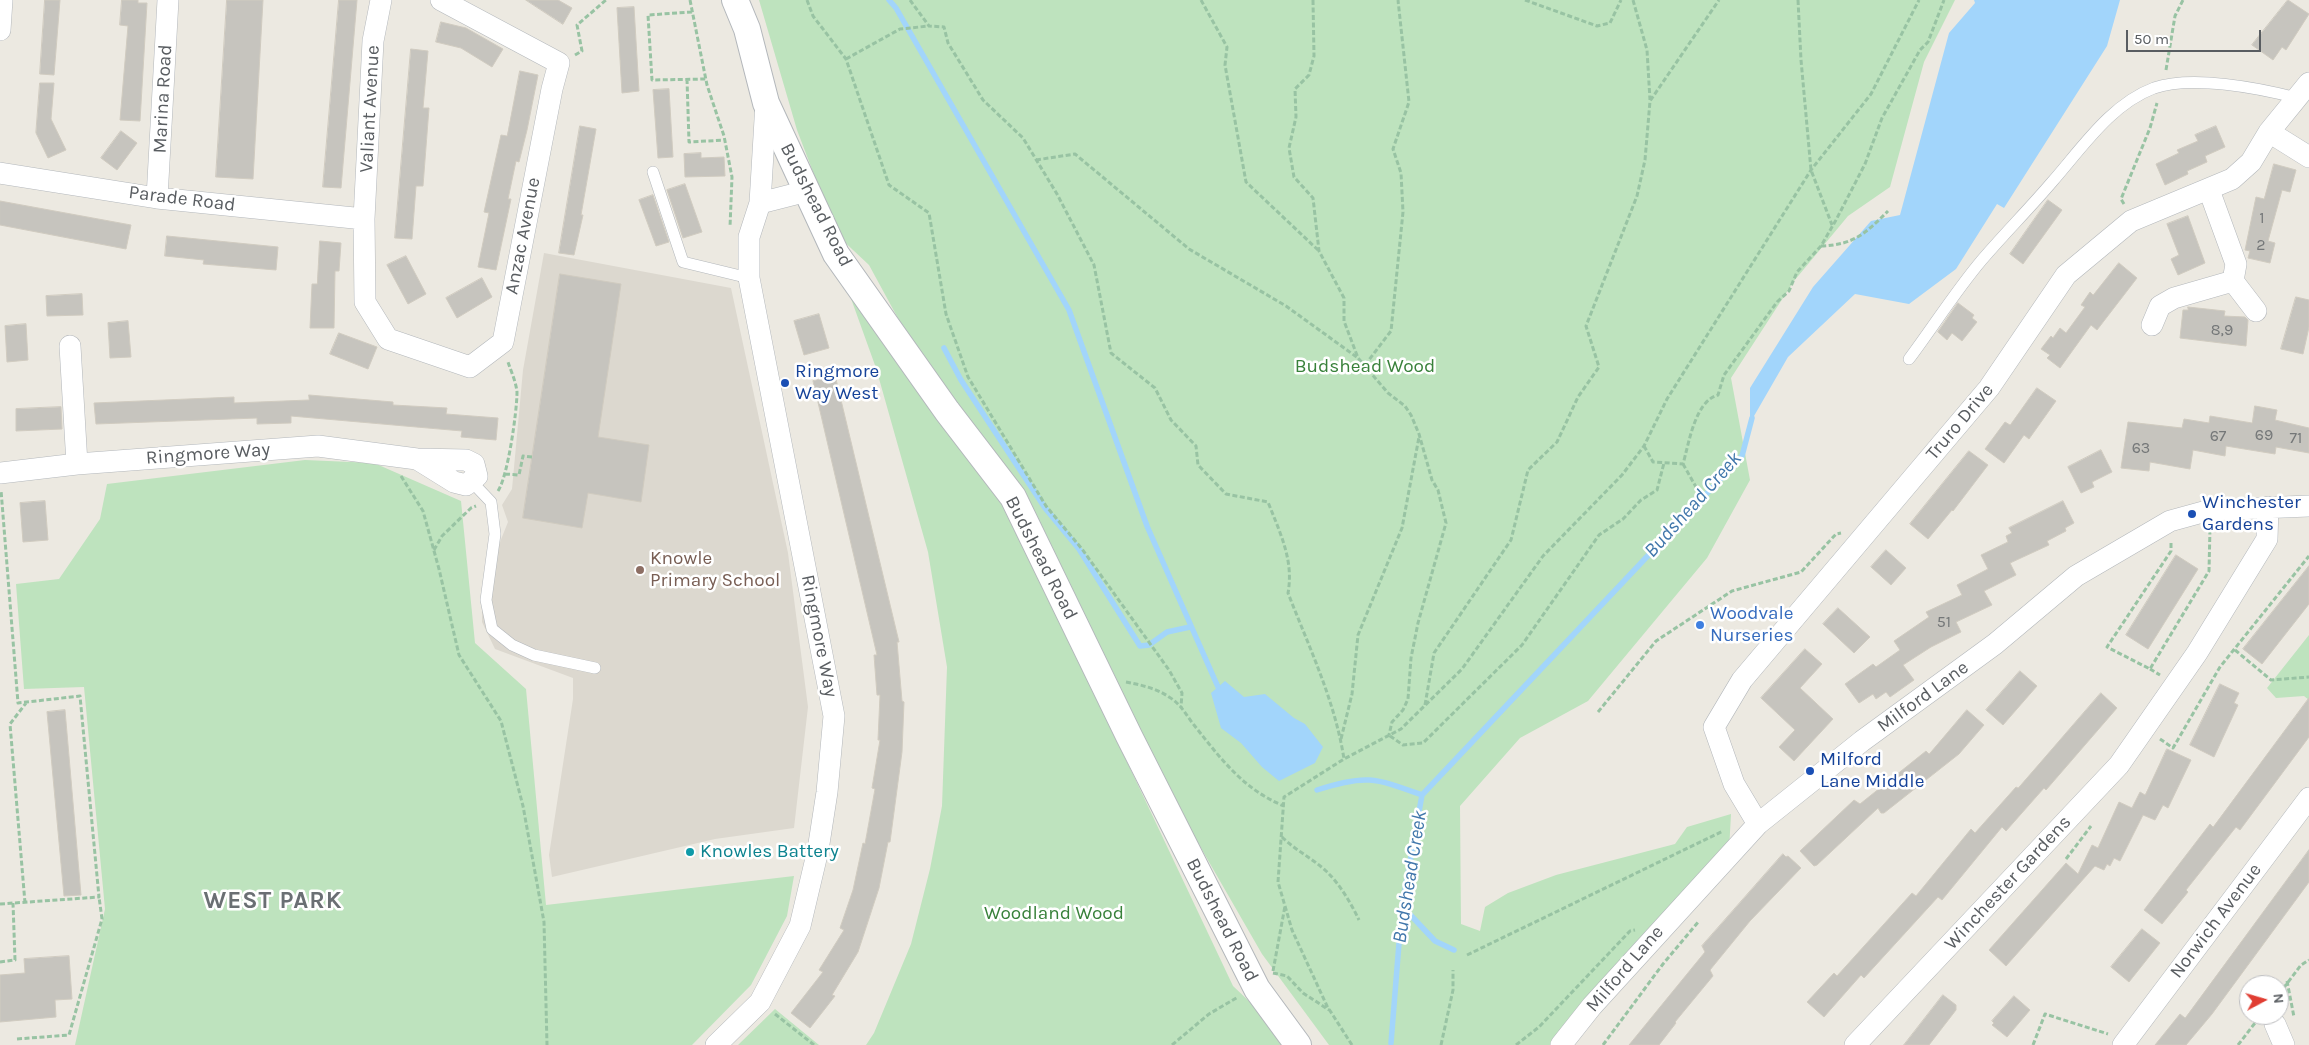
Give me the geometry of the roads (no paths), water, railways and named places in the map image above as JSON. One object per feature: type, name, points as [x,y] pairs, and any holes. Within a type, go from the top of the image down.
[{"type":"street","points":[[0,30],[2,0]]},
{"type":"street","name":"Marina Road","points":[[157,198],[168,0]]},
{"type":"street","name":"Valiant Avenue","points":[[382,0],[373,41],[364,219],[364,302],[388,339],[470,367]]},
{"type":"street","name":"Anzac Avenue","points":[[441,0],[559,63],[552,89],[502,342],[470,367]]},
{"type":"street","name":"Budshead Road","points":[[735,0],[747,29],[766,103],[836,254],[947,411],[1013,497],[1100,676],[1298,1045]]},
{"type":"street","name":"Truro Drive","points":[[1755,819],[1734,784],[1714,727],[1742,680],[1989,388],[2066,275],[2131,221],[2232,179],[2251,162],[2269,132],[2303,90]]},
{"type":"street","name":"Ringmore Way","points":[[716,1045],[760,1002],[800,926],[818,850],[827,792],[834,716],[749,278],[749,237],[760,203],[766,103]]},
{"type":"street","points":[[2269,132],[2309,157]]},
{"type":"street","name":"Parade Road","points":[[0,173],[157,198],[364,219]]},
{"type":"street","points":[[2209,190],[2236,264],[2233,281],[2256,311]]},
{"type":"street","points":[[760,203],[807,191]]},
{"type":"street","points":[[2152,325],[2160,306],[2174,298],[2233,281]]},
{"type":"street","points":[[70,346],[76,464]]},
{"type":"street","name":"Ringmore Way","points":[[0,479],[76,464],[318,446],[417,459],[454,482],[466,485],[472,482]]},
{"type":"street","name":"Milford Lane","points":[[1561,1045],[1592,1006],[1755,819],[1995,644],[2076,576],[2170,521],[2210,510],[2309,506]]},
{"type":"street","name":"Winchester Gardens","points":[[1855,1045],[2119,765],[2197,653],[2267,539],[2268,507]]},
{"type":"street","name":"Norwich Avenue","points":[[2125,1043],[2309,798]]},
{"type":"street","points":[[2276,1025],[2284,1045]]},
{"type":"lane","points":[[1909,359],[1981,262],[2098,129],[2131,99],[2161,86],[2188,84],[2303,90]]},
{"type":"lane","points":[[653,172],[682,262],[749,278]]},
{"type":"lane","points":[[472,482],[491,502],[495,534],[486,600],[492,629],[512,645],[534,655],[595,668]]},
{"type":"water","points":[[1974,0],[2120,0],[2107,46],[2004,208],[1997,204],[1956,269],[1909,304],[1855,294],[1788,357],[1750,423],[1750,388],[1813,287],[1871,221],[1900,215],[1949,33],[1975,3]]},
{"type":"water","points":[[1225,681],[1244,697],[1265,694],[1294,718],[1305,724],[1323,747],[1315,763],[1279,781],[1262,767],[1241,743],[1221,728],[1211,693]]},
{"type":"waterway","points":[[889,0],[896,8],[1069,310],[1147,526],[1218,687]]},
{"type":"waterway","points":[[944,348],[961,380],[1045,508],[1079,549],[1140,646],[1149,645],[1167,632],[1190,627]]},
{"type":"waterway","name":"Budshead Creek","points":[[1391,1043],[1402,906],[1422,795],[1742,456],[1752,418]]},
{"type":"waterway","points":[[1317,790],[1347,782],[1370,780],[1393,785],[1422,795]]},
{"type":"waterway","points":[[1402,906],[1435,941],[1454,950]]},
{"type":"place","name":"Ringmore Way West","points":[[785,383]]},
{"type":"place","name":"Winchester Gardens","points":[[2192,514]]},
{"type":"place","name":"Knowle Primary School","points":[[640,570]]},
{"type":"place","name":"Woodvale Nurseries","points":[[1700,625]]},
{"type":"place","name":"Milford Lane Middle","points":[[1810,771]]},
{"type":"place","name":"Knowles Battery","points":[[690,852]]},
{"type":"district","name":"WEST PARK","points":[[273,901]]},
{"type":"park label","name":"Budshead Wood","points":[[1365,367]]},
{"type":"park label","name":"Woodland Wood","points":[[1054,914]]}]
